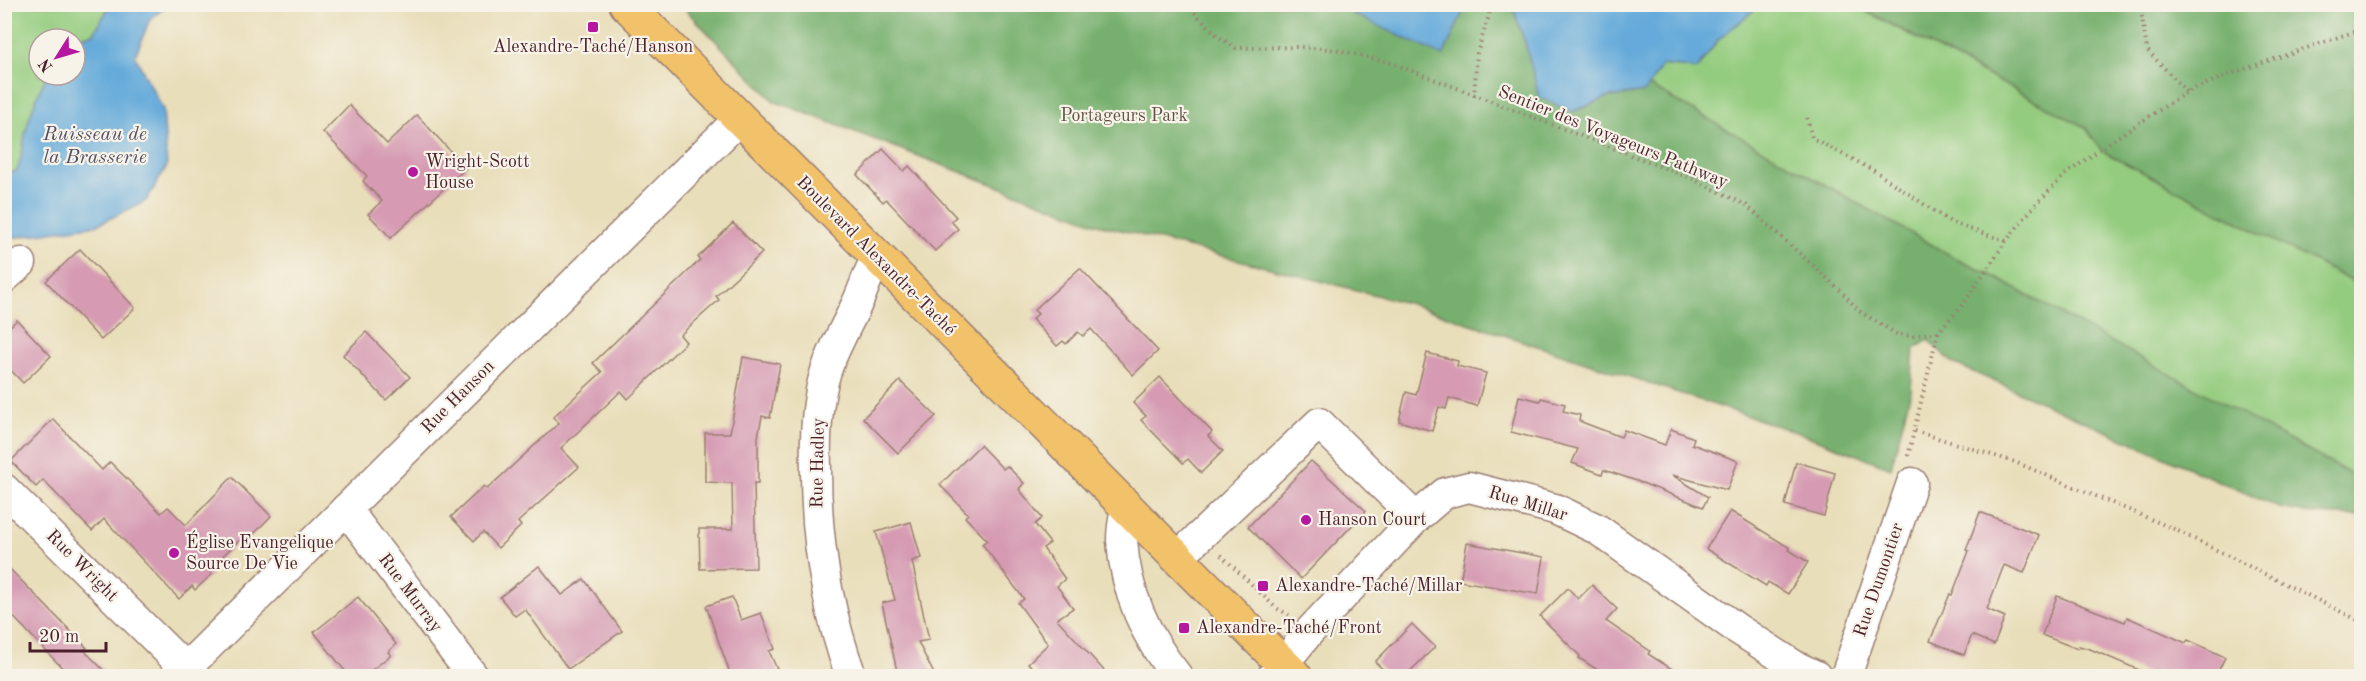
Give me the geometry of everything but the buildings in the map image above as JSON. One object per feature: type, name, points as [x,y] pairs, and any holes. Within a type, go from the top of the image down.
[{"type":"main road","name":"Boulevard Alexandre-Taché","points":[[626,4],[1177,558],[1284,672]]},
{"type":"street","name":"Rue Hanson","points":[[182,673],[739,118]]},
{"type":"street","name":"Rue Hadley","points":[[851,676],[837,638],[821,565],[815,432],[825,375],[877,257]]},
{"type":"street","points":[[1177,558],[1319,423],[1416,518]]},
{"type":"street","name":"Rue Dumontier","points":[[1846,676],[1912,483]]},
{"type":"street","name":"Rue Millar","points":[[1284,672],[1309,632],[1416,518],[1444,493],[1469,487],[1555,508],[1597,529],[1736,628],[1795,666],[1816,676]]},
{"type":"street","name":"Rue Wright","points":[[4,489],[182,673]]},
{"type":"street","points":[[1126,508],[1122,538],[1126,569],[1134,600],[1146,630],[1162,657],[1177,676]]},
{"type":"street","name":"Rue Murray","points":[[346,509],[473,676]]},
{"type":"path","name":"Sentier des Voyageurs Pathway","points":[[1186,4],[1219,37],[1236,48],[1300,47],[1338,50],[1392,63],[1693,179],[1746,205],[1868,316],[1898,335],[1914,336],[1938,332]]},
{"type":"path","points":[[1474,96],[1477,53],[1489,16],[1490,4]]},
{"type":"path","points":[[2140,4],[2146,50],[2187,92]]},
{"type":"path","points":[[1912,483],[1907,465],[1938,332],[1961,307],[2006,241],[2035,205],[2066,174],[2187,92],[2233,73],[2361,29]]},
{"type":"path","points":[[1807,118],[1812,138],[1873,170],[1952,223],[2006,241]]},
{"type":"path","points":[[1915,431],[2015,462],[2174,529],[2361,622]]},
{"type":"green space","points":[[4,5],[110,5],[94,33],[87,35],[87,27],[27,27],[27,87],[42,87],[30,116],[16,172],[5,171]]},
{"type":"green space","name":"Portageurs Park","points":[[681,5],[1349,5],[1353,14],[1443,55],[1466,5],[1512,5],[1525,42],[1572,112],[1609,97],[1644,92],[1648,85],[1962,262],[1989,274],[2361,480],[2361,516],[2314,514],[2279,508],[1953,363],[1928,340],[1914,349],[1911,391],[1891,468],[1802,434],[1411,304],[1097,224],[774,101]]},
{"type":"green space","points":[[1760,5],[1854,5],[2085,127],[2102,151],[2361,286],[2361,480],[1989,274],[1962,262],[1648,85],[1662,65],[1697,69],[1718,40]]},
{"type":"green space","points":[[1855,5],[2361,5],[2361,286],[2102,151],[2085,127]]},
{"type":"water","points":[[1512,4],[1760,5],[1718,40],[1697,69],[1662,65],[1645,92],[1609,97],[1572,112],[1539,97],[1525,42]]},
{"type":"water","name":"Ruisseau de la Brasserie","points":[[110,5],[169,5],[150,19],[135,56],[163,109],[167,166],[146,201],[97,225],[5,239],[5,171],[16,172],[19,166],[32,109],[42,87],[87,87],[87,35],[94,33]]},
{"type":"water","points":[[1349,5],[1466,5],[1443,56],[1353,14]]},
{"type":"place","name":"Alexandre-Taché/Hanson","points":[[593,27]]},
{"type":"place","name":"Wright-Scott House","points":[[413,172]]},
{"type":"place","name":"Hanson Court","points":[[1306,520]]},
{"type":"place","name":"Église Evangelique Source De Vie","points":[[174,553]]},
{"type":"place","name":"Alexandre-Taché/Millar","points":[[1263,586]]},
{"type":"place","name":"Alexandre-Taché/Front","points":[[1184,628]]}]
